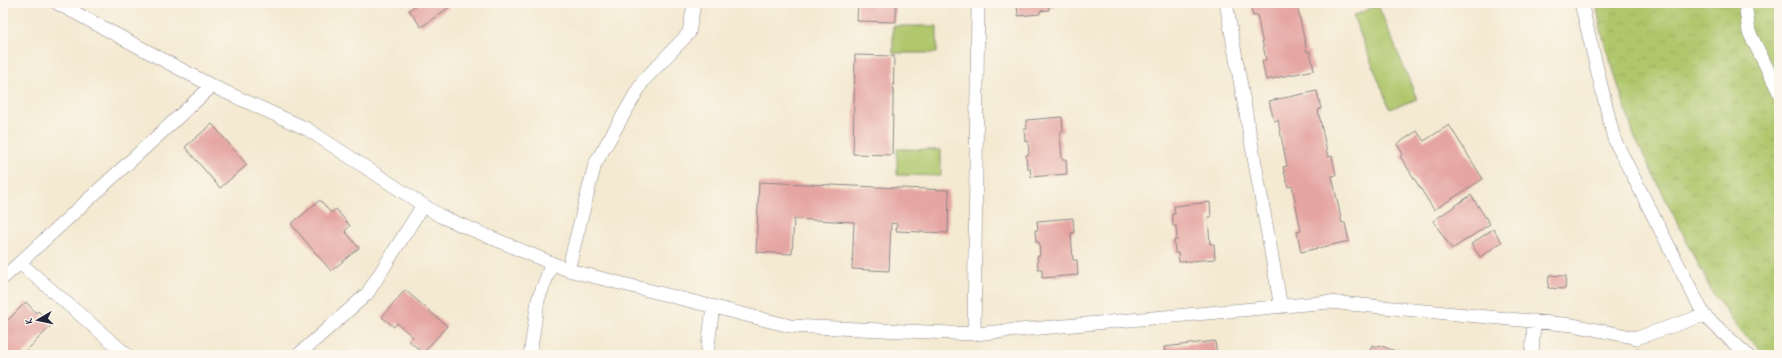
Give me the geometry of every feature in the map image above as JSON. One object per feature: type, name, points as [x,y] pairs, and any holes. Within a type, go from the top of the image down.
[{"type":"street","points":[[56,3],[212,86],[307,129],[440,216],[568,270],[790,326],[974,334],[1329,302],[1572,325],[1637,338],[1704,315]]},
{"type":"street","points":[[568,270],[595,164],[642,81],[689,33],[694,3]]},
{"type":"street","points":[[974,334],[978,3]]},
{"type":"street","points":[[1226,3],[1281,307]]},
{"type":"street","points":[[1581,3],[1614,139],[1704,315],[1747,355]]},
{"type":"street","points":[[1745,3],[1749,32],[1779,92]]},
{"type":"street","points":[[3,278],[212,86]]},
{"type":"street","points":[[298,355],[367,294],[423,205]]},
{"type":"street","points":[[20,263],[127,355]]},
{"type":"street","points":[[530,355],[538,300],[552,263]]},
{"type":"street","points":[[706,355],[713,306]]},
{"type":"street","points":[[1532,355],[1534,321]]},
{"type":"green space","points":[[1596,3],[1779,3],[1779,355],[1766,355],[1741,332],[1713,294],[1634,136],[1602,34]]},
{"type":"green space","points":[[1378,5],[1417,99],[1390,109],[1353,16]]},
{"type":"green space","points":[[893,26],[937,26],[937,53],[893,53]]},
{"type":"green space","points":[[897,149],[941,150],[941,176],[897,175]]},
{"type":"building","points":[[419,3],[454,4],[421,27],[409,10]]},
{"type":"building","points":[[858,3],[896,3],[896,22],[857,21]]},
{"type":"building","points":[[1017,3],[1054,3],[1054,6],[1049,6],[1049,10],[1040,11],[1040,14],[1018,16]]},
{"type":"building","points":[[1250,3],[1303,3],[1297,5],[1307,52],[1310,51],[1314,70],[1266,80],[1262,61],[1266,60],[1257,15],[1253,16]]},
{"type":"building","points":[[855,55],[894,56],[892,155],[853,154]]},
{"type":"building","points":[[1317,91],[1321,109],[1318,110],[1328,157],[1332,156],[1336,175],[1332,176],[1342,223],[1345,223],[1349,241],[1301,252],[1297,232],[1301,231],[1292,186],[1288,187],[1283,167],[1287,166],[1278,120],[1274,121],[1269,101]]},
{"type":"building","points":[[1062,117],[1063,132],[1060,132],[1062,159],[1066,159],[1067,174],[1031,177],[1030,168],[1027,168],[1026,155],[1029,154],[1028,141],[1025,141],[1024,129],[1027,129],[1026,120]]},
{"type":"building","points":[[212,124],[247,165],[220,188],[185,147]]},
{"type":"building","points":[[1449,125],[1483,179],[1434,210],[1400,156],[1403,154],[1397,144],[1417,131],[1424,141]]},
{"type":"building","points":[[759,182],[949,190],[948,233],[896,231],[897,224],[891,223],[889,271],[852,269],[854,222],[794,219],[792,254],[756,252]]},
{"type":"building","points":[[1471,195],[1490,224],[1452,249],[1433,221]]},
{"type":"building","points":[[320,200],[331,213],[336,209],[350,226],[345,231],[359,248],[331,271],[291,224]]},
{"type":"building","points":[[1210,202],[1211,217],[1208,217],[1210,244],[1214,244],[1215,259],[1179,262],[1178,253],[1175,253],[1174,240],[1177,240],[1176,226],[1173,226],[1172,214],[1175,214],[1174,206]]},
{"type":"building","points":[[1073,218],[1074,233],[1071,233],[1073,260],[1077,260],[1078,275],[1042,278],[1042,269],[1038,269],[1037,256],[1040,256],[1039,242],[1036,242],[1035,230],[1038,230],[1037,221]]},
{"type":"building","points":[[1493,229],[1502,242],[1480,257],[1471,244]]},
{"type":"building","points":[[1549,275],[1566,276],[1565,289],[1548,288]]},
{"type":"building","points":[[405,290],[447,326],[423,353],[409,341],[413,337],[397,323],[394,327],[382,317]]},
{"type":"building","points":[[26,302],[36,313],[38,311],[52,325],[22,355],[3,355],[3,325]]},
{"type":"building","points":[[1215,341],[1217,355],[1165,355],[1164,347]]},
{"type":"building","points":[[1372,345],[1378,347],[1379,345],[1406,355],[1363,355],[1364,352],[1369,353]]},
{"type":"building","points":[[1637,348],[1651,355],[1633,355]]}]
